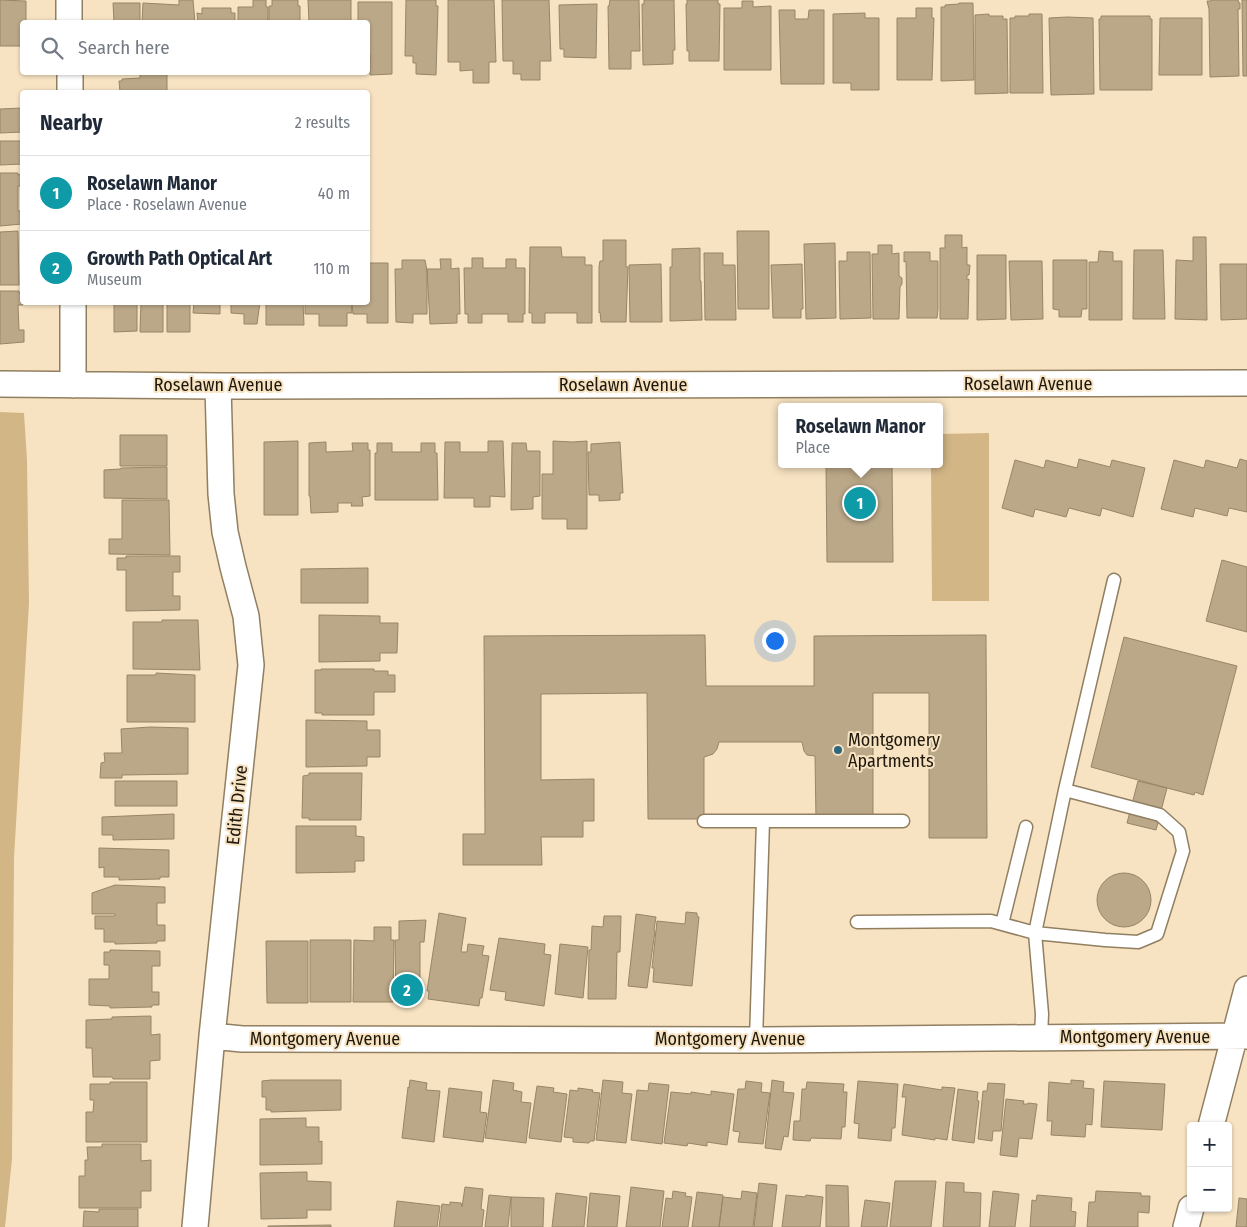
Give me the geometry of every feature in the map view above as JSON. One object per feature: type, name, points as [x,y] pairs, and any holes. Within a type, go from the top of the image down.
[{"type":"street","points":[[69,0],[69,20]]},
{"type":"street","points":[[70,75],[70,90]]},
{"type":"street","points":[[73,305],[73,385]]},
{"type":"street","name":"Roselawn Avenue","points":[[0,384],[218,386],[1247,383]]},
{"type":"street","name":"Edith Drive","points":[[195,1227],[212,1036],[251,665],[246,616],[225,532],[221,494],[218,386]]},
{"type":"street","points":[[1212,1122],[1241,1036],[1247,989]]},
{"type":"street","name":"Montgomery Avenue","points":[[212,1036],[242,1039],[756,1040],[1241,1036]]},
{"type":"street","points":[[1186,1227],[1190,1212]]},
{"type":"lane","points":[[1041,1037],[1042,1014],[1035,933],[1065,790],[1114,580]]},
{"type":"lane","points":[[856,922],[992,921],[1035,933],[1138,942],[1157,934],[1183,851],[1179,832],[1160,815],[1065,790]]},
{"type":"lane","points":[[704,821],[903,821]]},
{"type":"lane","points":[[756,1040],[763,821]]},
{"type":"lane","points":[[1002,924],[1026,827]]},
{"type":"shaded area","points":[[0,412],[24,413],[27,460],[29,603],[14,858],[12,1159],[5,1227],[0,1227]]},
{"type":"shaded area","points":[[989,433],[989,601],[932,601],[931,468],[943,468],[943,434]]},
{"type":"building","points":[[0,0],[26,1],[26,20],[20,20],[20,46],[0,46]]},
{"type":"building","points":[[179,0],[193,0],[195,20],[142,20],[143,3],[179,5]]},
{"type":"building","points":[[253,0],[266,0],[268,20],[238,20],[238,7],[253,7]]},
{"type":"building","points":[[272,0],[298,0],[300,20],[269,20],[269,6],[272,6]]},
{"type":"building","points":[[308,0],[351,0],[351,20],[309,20]]},
{"type":"building","points":[[406,0],[436,0],[436,6],[438,6],[436,75],[416,74],[416,63],[413,63],[413,56],[405,56]]},
{"type":"building","points":[[448,0],[494,0],[496,62],[489,62],[489,83],[473,83],[473,70],[460,71],[460,62],[448,62]]},
{"type":"building","points":[[502,0],[549,0],[551,61],[540,61],[540,80],[521,80],[521,74],[513,74],[513,61],[503,61]]},
{"type":"building","points":[[610,0],[639,0],[640,51],[631,51],[631,69],[609,69],[608,6]]},
{"type":"building","points":[[644,0],[674,0],[675,50],[673,50],[673,64],[643,65],[642,4],[644,4]]},
{"type":"building","points":[[687,0],[718,0],[718,4],[720,4],[719,61],[689,61],[689,51],[687,51]]},
{"type":"building","points":[[1238,0],[1240,3],[1240,9],[1238,9],[1239,76],[1210,77],[1209,9],[1207,1]]},
{"type":"building","points":[[1242,0],[1247,0],[1247,76],[1243,76]]},
{"type":"building","points":[[742,1],[753,1],[753,7],[771,6],[771,70],[724,70],[724,8],[742,8]]},
{"type":"building","points":[[358,2],[392,2],[392,74],[370,75],[370,20],[358,20]]},
{"type":"building","points":[[113,3],[140,3],[140,20],[114,20]]},
{"type":"building","points":[[959,3],[973,3],[974,80],[941,81],[941,7]]},
{"type":"building","points":[[597,4],[596,58],[564,57],[564,49],[560,49],[559,5]]},
{"type":"building","points":[[202,8],[231,8],[231,13],[235,13],[235,20],[198,20],[197,13],[202,14]]},
{"type":"building","points":[[916,8],[932,8],[932,18],[934,18],[932,80],[897,80],[897,18],[916,18]]},
{"type":"building","points":[[779,10],[795,10],[795,19],[808,19],[809,10],[824,10],[824,84],[781,84]]},
{"type":"building","points":[[865,13],[865,18],[879,18],[879,90],[851,90],[851,83],[833,83],[833,14]]},
{"type":"building","points":[[989,14],[989,16],[1003,16],[1003,19],[1007,19],[1008,93],[975,94],[975,15]]},
{"type":"building","points":[[1029,14],[1042,14],[1043,93],[1010,93],[1010,18],[1029,16]]},
{"type":"building","points":[[1101,16],[1150,16],[1150,19],[1152,19],[1152,90],[1100,90],[1099,19],[1101,19]]},
{"type":"building","points":[[1049,18],[1093,18],[1094,94],[1051,95]]},
{"type":"building","points":[[1160,18],[1202,18],[1202,75],[1159,75]]},
{"type":"building","points":[[140,75],[167,75],[167,90],[120,90],[119,81],[122,81],[122,79],[140,78]]},
{"type":"building","points":[[20,108],[20,132],[0,133],[0,109]]},
{"type":"building","points":[[0,141],[20,141],[20,164],[0,165]]},
{"type":"building","points":[[0,173],[18,173],[18,175],[20,174],[18,211],[20,211],[20,224],[0,226]]},
{"type":"building","points":[[18,231],[19,285],[0,285],[0,232]]},
{"type":"building","points":[[737,231],[769,231],[769,309],[738,309]]},
{"type":"building","points":[[945,235],[962,235],[962,248],[967,247],[967,265],[970,265],[969,275],[967,275],[967,280],[969,279],[968,319],[940,319],[940,248],[945,248]]},
{"type":"building","points":[[1193,237],[1206,237],[1207,320],[1175,319],[1176,260],[1193,261]]},
{"type":"building","points":[[603,240],[626,240],[626,267],[628,267],[626,322],[601,322],[599,313],[599,267],[600,261],[603,261]]},
{"type":"building","points":[[835,243],[836,318],[806,319],[804,244]]},
{"type":"building","points":[[878,245],[892,245],[892,254],[899,253],[899,276],[902,278],[902,284],[900,287],[899,319],[873,319],[872,254],[878,254]]},
{"type":"building","points":[[530,247],[561,247],[562,257],[585,257],[585,265],[592,265],[592,323],[577,323],[577,313],[545,313],[545,323],[532,323],[532,313],[529,313]]},
{"type":"building","points":[[700,248],[702,320],[670,321],[672,249]]},
{"type":"building","points":[[1134,250],[1163,250],[1165,319],[1133,319]]},
{"type":"building","points":[[1099,251],[1113,252],[1113,261],[1122,261],[1122,320],[1089,320],[1089,262],[1098,262]]},
{"type":"building","points":[[847,252],[870,252],[871,318],[840,319],[839,261],[847,261]]},
{"type":"building","points":[[904,252],[930,252],[930,261],[938,261],[937,318],[907,318],[906,261],[904,262]]},
{"type":"building","points":[[704,253],[723,253],[723,265],[735,265],[736,320],[705,320]]},
{"type":"building","points":[[977,255],[1006,255],[1006,319],[977,320]]},
{"type":"building","points":[[472,258],[483,258],[483,268],[506,268],[506,259],[516,259],[516,268],[525,268],[525,314],[523,314],[523,322],[508,322],[508,314],[482,314],[482,323],[468,323],[468,314],[465,314],[464,268],[472,268]]},
{"type":"building","points":[[440,259],[451,259],[451,269],[459,268],[460,314],[457,314],[457,323],[430,324],[427,269],[441,269]]},
{"type":"building","points":[[402,260],[425,260],[427,271],[427,314],[413,314],[413,323],[396,322],[395,269],[402,269]]},
{"type":"building","points":[[1053,260],[1087,260],[1087,309],[1082,309],[1081,317],[1059,317],[1059,310],[1053,309]]},
{"type":"building","points":[[1009,261],[1042,261],[1043,319],[1011,320]]},
{"type":"building","points":[[370,263],[388,263],[388,323],[367,323],[367,314],[353,314],[352,305],[370,305]]},
{"type":"building","points":[[661,264],[662,322],[630,322],[629,265]]},
{"type":"building","points":[[802,264],[803,309],[801,309],[801,318],[773,318],[771,265]]},
{"type":"building","points":[[1220,264],[1247,264],[1247,319],[1221,320]]},
{"type":"building","points":[[0,291],[19,291],[19,330],[24,330],[24,342],[0,344]]},
{"type":"building","points":[[114,305],[137,305],[137,331],[114,332]]},
{"type":"building","points":[[141,305],[163,305],[163,332],[140,332]]},
{"type":"building","points":[[167,305],[190,305],[190,332],[167,332]]},
{"type":"building","points":[[194,305],[220,305],[220,314],[193,313]]},
{"type":"building","points":[[231,305],[260,305],[257,324],[244,324],[244,314],[231,313]]},
{"type":"building","points":[[266,305],[303,305],[304,325],[266,325]]},
{"type":"building","points":[[305,305],[351,305],[352,313],[347,313],[347,326],[319,326],[319,314],[305,314]]},
{"type":"building","points":[[120,435],[167,435],[167,466],[120,466]]},
{"type":"building","points":[[298,441],[298,515],[264,515],[264,442]]},
{"type":"building","points":[[488,441],[503,441],[505,497],[490,496],[490,507],[474,507],[474,498],[444,498],[445,442],[460,442],[460,452],[488,452]]},
{"type":"building","points":[[553,441],[587,441],[587,529],[567,529],[567,519],[542,519],[542,474],[553,474]]},
{"type":"building","points":[[326,442],[326,452],[353,451],[352,443],[368,443],[368,450],[370,450],[370,496],[362,497],[363,506],[351,506],[352,503],[338,503],[338,512],[311,513],[309,496],[309,443]]},
{"type":"building","points":[[620,442],[623,493],[620,493],[620,500],[599,501],[599,495],[589,495],[588,452],[591,452],[591,444]]},
{"type":"building","points":[[377,443],[392,443],[392,452],[421,452],[421,443],[435,443],[438,500],[375,500],[375,453],[377,453]]},
{"type":"building","points":[[512,443],[526,443],[527,451],[540,451],[540,496],[533,497],[533,509],[511,510]]},
{"type":"building","points":[[1079,459],[1110,467],[1112,460],[1145,468],[1133,517],[1102,508],[1100,516],[1069,508],[1066,517],[1035,509],[1033,517],[1002,508],[1015,460],[1044,468],[1046,460],[1077,468]]},
{"type":"building","points":[[1240,459],[1247,461],[1247,512],[1229,508],[1227,516],[1195,508],[1193,517],[1161,509],[1174,460],[1204,468],[1206,460],[1237,468]]},
{"type":"building","points":[[167,467],[167,499],[104,498],[104,470]]},
{"type":"building","points":[[826,468],[892,468],[893,562],[827,562]]},
{"type":"building","points":[[122,500],[169,500],[170,555],[109,554],[109,539],[122,539]]},
{"type":"building","points":[[126,556],[180,556],[180,572],[173,572],[173,596],[180,596],[180,610],[126,611],[126,570],[117,570],[117,558],[126,558]]},
{"type":"building","points":[[1222,560],[1247,567],[1247,632],[1206,621]]},
{"type":"building","points":[[368,568],[368,603],[301,603],[301,569]]},
{"type":"building","points":[[319,615],[380,616],[380,623],[398,623],[397,653],[380,653],[380,661],[319,662]]},
{"type":"building","points":[[162,620],[198,620],[200,670],[133,669],[133,622],[162,622]]},
{"type":"building","name":"Montgomery Apartments","points":[[705,635],[706,686],[814,686],[814,636],[986,635],[987,838],[929,838],[929,693],[873,693],[873,819],[816,820],[815,756],[807,755],[802,742],[719,742],[713,754],[704,757],[704,819],[648,819],[647,693],[541,694],[541,780],[594,779],[594,821],[583,821],[583,837],[541,837],[542,865],[463,865],[463,834],[485,834],[484,636]]},
{"type":"building","points":[[1124,637],[1237,666],[1203,795],[1195,792],[1194,795],[1091,767]]},
{"type":"building","points":[[374,669],[374,671],[388,671],[388,675],[395,675],[395,692],[374,692],[374,715],[322,715],[322,713],[315,713],[315,670]]},
{"type":"building","points":[[156,673],[195,675],[195,722],[127,722],[127,675],[156,675]]},
{"type":"building","points":[[306,720],[367,721],[367,730],[380,730],[380,757],[367,757],[367,766],[306,767]]},
{"type":"building","points":[[150,727],[188,728],[188,774],[122,775],[122,778],[100,778],[101,763],[105,762],[104,753],[122,753],[121,729]]},
{"type":"building","points":[[309,773],[362,773],[361,820],[309,820],[309,818],[302,818],[303,776],[309,775]]},
{"type":"building","points":[[115,781],[177,781],[177,806],[115,806]]},
{"type":"building","points":[[1138,781],[1167,788],[1156,830],[1127,823]]},
{"type":"building","points":[[174,814],[174,839],[113,840],[113,835],[102,835],[102,817]]},
{"type":"building","points":[[296,826],[356,826],[356,836],[364,837],[364,861],[355,861],[355,872],[296,873]]},
{"type":"building","points":[[99,848],[169,850],[169,877],[119,880],[119,877],[104,877],[104,867],[99,868]]},
{"type":"building","points":[[1119,873],[1129,873],[1143,881],[1149,890],[1151,900],[1149,910],[1143,919],[1129,927],[1119,927],[1109,922],[1102,915],[1097,905],[1097,895],[1102,885],[1109,878]]},
{"type":"building","points":[[115,885],[165,887],[165,903],[157,903],[157,925],[165,925],[165,941],[157,941],[157,943],[115,944],[115,942],[104,942],[104,929],[95,929],[95,916],[115,916],[115,914],[92,914],[92,893]]},
{"type":"building","points":[[686,912],[697,913],[699,917],[692,986],[653,982],[654,968],[652,968],[657,921],[685,924]]},
{"type":"building","points":[[439,913],[466,918],[461,952],[467,952],[468,944],[484,946],[482,955],[489,956],[479,1006],[428,999],[429,991],[427,991]]},
{"type":"building","points":[[636,914],[656,917],[647,988],[628,986]]},
{"type":"building","points":[[604,916],[621,916],[620,952],[617,952],[616,999],[588,999],[589,950],[591,950],[592,926],[603,927]]},
{"type":"building","points":[[426,920],[424,942],[420,942],[420,1001],[396,1001],[395,940],[399,940],[399,921]]},
{"type":"building","points":[[374,927],[391,927],[391,940],[394,940],[393,1002],[353,1002],[354,940],[374,941]]},
{"type":"building","points":[[499,938],[545,944],[544,954],[551,955],[544,1006],[505,1000],[506,992],[490,990]]},
{"type":"building","points":[[310,940],[351,940],[351,1002],[310,1002]]},
{"type":"building","points":[[266,941],[308,941],[308,1003],[267,1003]]},
{"type":"building","points":[[560,944],[588,947],[583,998],[555,994]]},
{"type":"building","points":[[110,950],[160,951],[160,966],[152,966],[152,992],[159,992],[159,1005],[152,1005],[152,1007],[110,1008],[110,1006],[89,1005],[89,979],[109,979],[109,965],[104,965],[104,952],[110,952]]},
{"type":"building","points":[[151,1016],[151,1035],[160,1034],[160,1060],[150,1061],[150,1079],[93,1077],[92,1048],[86,1048],[86,1020]]},
{"type":"building","points":[[341,1080],[341,1110],[271,1112],[271,1110],[266,1110],[266,1097],[262,1097],[262,1081]]},
{"type":"building","points":[[410,1080],[427,1083],[426,1090],[440,1091],[434,1142],[402,1138]]},
{"type":"building","points":[[493,1080],[514,1083],[513,1090],[522,1092],[521,1102],[531,1103],[526,1143],[485,1138]]},
{"type":"building","points":[[603,1080],[623,1082],[622,1093],[632,1094],[626,1143],[596,1140]]},
{"type":"building","points":[[772,1080],[784,1082],[783,1092],[794,1093],[788,1137],[784,1136],[781,1150],[765,1148]]},
{"type":"building","points":[[1071,1080],[1084,1081],[1083,1088],[1094,1089],[1092,1125],[1086,1124],[1085,1137],[1051,1135],[1052,1121],[1047,1121],[1049,1082],[1071,1084]]},
{"type":"building","points":[[746,1081],[762,1083],[761,1092],[770,1093],[763,1144],[738,1142],[740,1132],[733,1131],[738,1089],[745,1089]]},
{"type":"building","points":[[858,1081],[898,1084],[895,1128],[892,1128],[891,1141],[858,1138],[859,1124],[854,1123]]},
{"type":"building","points":[[1104,1081],[1165,1084],[1162,1130],[1101,1127]]},
{"type":"building","points":[[110,1082],[147,1082],[147,1142],[86,1142],[86,1112],[93,1112],[94,1100],[90,1100],[90,1084],[110,1084]]},
{"type":"building","points":[[807,1082],[844,1084],[843,1092],[847,1092],[845,1127],[842,1127],[841,1139],[811,1138],[810,1141],[793,1140],[794,1121],[800,1121],[802,1089],[806,1089]]},
{"type":"building","points":[[649,1083],[669,1085],[662,1144],[631,1140],[637,1090],[648,1091]]},
{"type":"building","points":[[988,1083],[1005,1084],[1001,1131],[993,1131],[992,1141],[978,1139],[983,1091],[987,1091]]},
{"type":"building","points":[[904,1084],[942,1090],[942,1087],[955,1088],[947,1140],[902,1135],[906,1097],[902,1097]]},
{"type":"building","points":[[537,1086],[554,1088],[553,1092],[567,1094],[561,1142],[529,1138]]},
{"type":"building","points":[[449,1088],[482,1092],[480,1112],[487,1113],[483,1142],[443,1137]]},
{"type":"building","points":[[578,1088],[600,1093],[594,1141],[589,1143],[573,1142],[573,1138],[564,1137],[570,1090],[578,1091]]},
{"type":"building","points":[[958,1089],[978,1092],[977,1100],[979,1101],[974,1143],[952,1140]]},
{"type":"building","points":[[711,1091],[734,1094],[727,1145],[707,1142],[707,1146],[688,1143],[687,1146],[664,1143],[671,1092],[711,1095]]},
{"type":"building","points":[[1006,1099],[1024,1101],[1023,1104],[1037,1104],[1032,1139],[1019,1138],[1017,1157],[1000,1155]]},
{"type":"building","points":[[306,1118],[306,1127],[319,1127],[319,1142],[322,1141],[322,1164],[260,1165],[260,1119]]},
{"type":"building","points":[[102,1144],[141,1144],[141,1161],[151,1160],[151,1191],[141,1191],[141,1208],[79,1208],[79,1176],[85,1176],[85,1160],[88,1160],[87,1147],[102,1147]]},
{"type":"building","points":[[307,1172],[307,1181],[331,1182],[331,1210],[307,1210],[307,1218],[261,1219],[260,1173]]},
{"type":"building","points":[[895,1181],[936,1181],[931,1227],[890,1227]]},
{"type":"building","points":[[946,1182],[964,1183],[964,1192],[981,1193],[980,1227],[943,1227]]},
{"type":"building","points":[[759,1183],[777,1185],[772,1227],[754,1227]]},
{"type":"building","points":[[826,1185],[848,1186],[849,1227],[826,1227]]},
{"type":"building","points":[[465,1187],[483,1189],[481,1209],[484,1210],[482,1227],[439,1227],[442,1204],[450,1205],[450,1202],[461,1203],[462,1207]]},
{"type":"building","points":[[631,1187],[664,1191],[660,1227],[626,1227]]},
{"type":"building","points":[[673,1191],[686,1193],[685,1196],[692,1197],[688,1227],[662,1227],[666,1198],[672,1199]]},
{"type":"building","points":[[742,1191],[757,1193],[753,1227],[719,1227],[723,1197],[741,1199]]},
{"type":"building","points":[[993,1191],[1019,1194],[1015,1227],[989,1227]]},
{"type":"building","points":[[1096,1191],[1141,1193],[1141,1196],[1150,1196],[1149,1213],[1138,1212],[1138,1227],[1087,1227],[1089,1202],[1095,1202]]},
{"type":"building","points":[[697,1192],[723,1195],[719,1227],[692,1227]]},
{"type":"building","points":[[556,1193],[587,1197],[584,1227],[552,1227]]},
{"type":"building","points":[[590,1193],[620,1196],[617,1227],[587,1227]]},
{"type":"building","points":[[489,1195],[511,1197],[508,1227],[485,1227]]},
{"type":"building","points":[[786,1195],[823,1197],[820,1227],[782,1227]]},
{"type":"building","points":[[1037,1195],[1072,1198],[1071,1211],[1076,1212],[1075,1227],[1030,1227],[1032,1200],[1036,1201]]},
{"type":"building","points":[[511,1197],[544,1198],[543,1227],[511,1227]]},
{"type":"building","points":[[1239,1198],[1247,1199],[1247,1227],[1236,1227]]},
{"type":"building","points":[[865,1200],[890,1203],[887,1227],[861,1227]]},
{"type":"building","points":[[397,1201],[440,1206],[437,1227],[394,1227]]},
{"type":"building","points":[[99,1209],[138,1209],[138,1227],[83,1227],[84,1211],[99,1212]]},
{"type":"building","points":[[331,1225],[331,1227],[268,1227],[268,1226]]},
{"type":"place","name":"Roselawn Manor","points":[[860,503]]},
{"type":"place","name":"Montgomery Apartments","points":[[838,750]]},
{"type":"place","name":"Growth Path Optical Art","points":[[407,990]]}]
